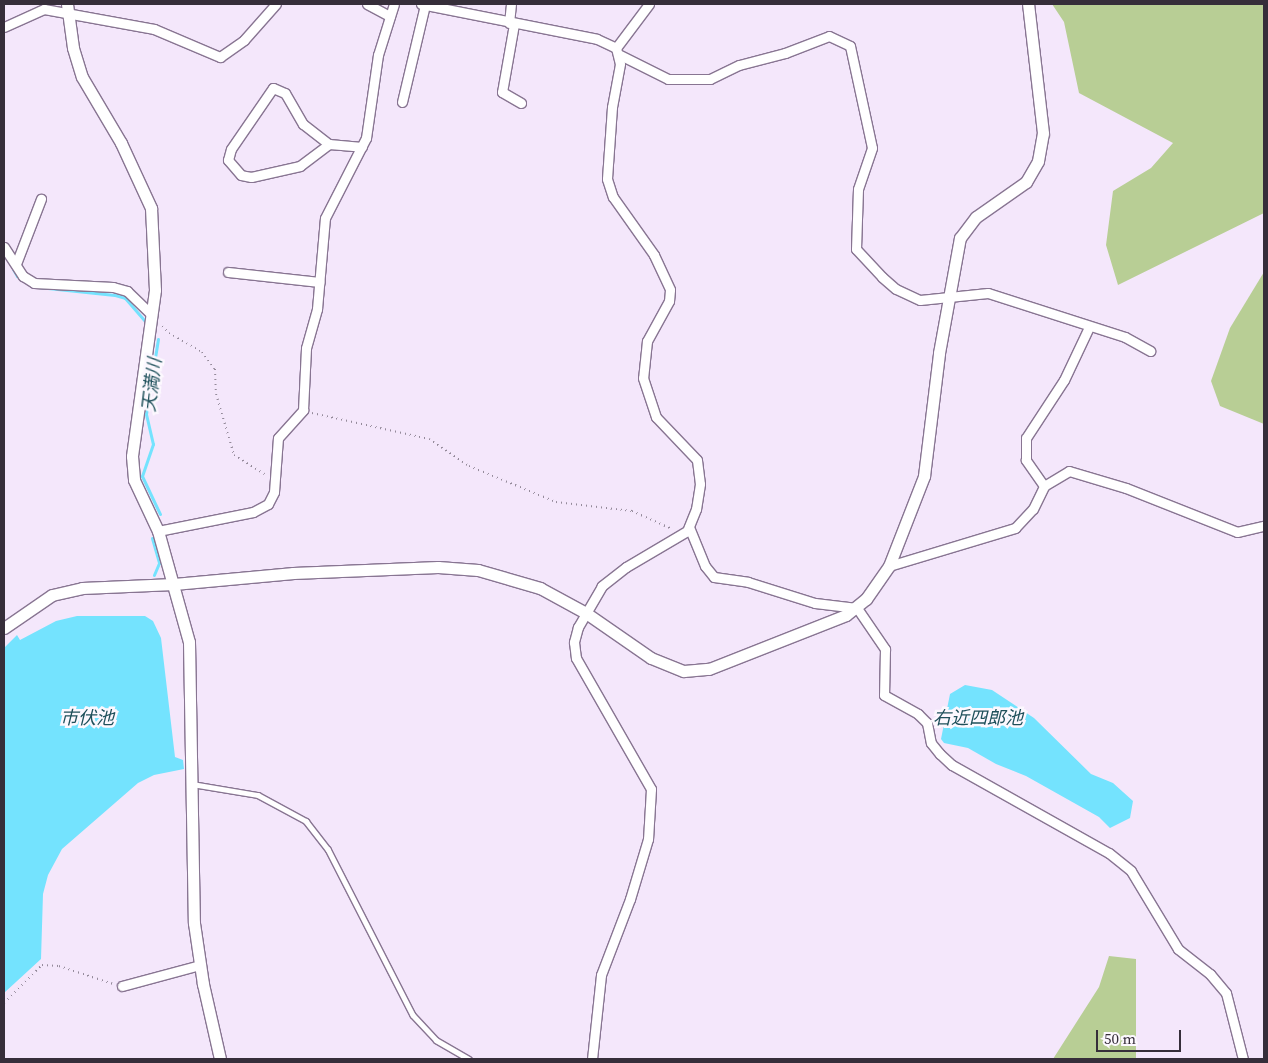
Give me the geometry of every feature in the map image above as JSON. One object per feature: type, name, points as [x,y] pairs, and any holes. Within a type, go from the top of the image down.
[{"type":"street","points":[[4,27],[34,11],[67,8],[154,29],[220,57],[244,40],[276,4]]},
{"type":"street","points":[[367,4],[390,16]]},
{"type":"street","points":[[158,531],[253,512],[268,504],[274,492],[278,438],[303,410],[306,348],[317,309],[325,218],[362,147],[378,55],[394,4]]},
{"type":"street","points":[[402,102],[423,4],[597,39],[668,79],[710,79],[739,65],[785,53],[829,36],[850,46],[872,148],[858,189],[856,249],[882,277],[911,298],[920,300],[988,293],[1027,308],[1060,314],[1089,327],[1125,336],[1150,351]]},
{"type":"street","points":[[511,4],[512,23],[502,92],[521,103]]},
{"type":"street","points":[[592,1059],[600,975],[630,899],[648,839],[651,789],[576,658],[575,635],[586,613],[612,576],[686,530],[699,497],[697,460],[656,416],[643,378],[647,341],[669,301],[669,284],[654,256],[620,208],[607,179],[617,51],[649,4]]},
{"type":"street","points":[[4,628],[52,595],[82,588],[174,584],[293,572],[460,568],[520,581],[586,613],[664,665],[692,671],[710,669],[765,649],[835,621],[857,608],[874,590],[889,566],[924,476],[956,254],[966,229],[976,217],[1026,182],[1041,151],[1042,124],[1028,4]]},
{"type":"street","points":[[67,8],[73,48],[82,77],[122,143],[151,208],[156,258],[152,315],[132,456],[134,480],[158,531],[189,642],[191,873],[200,965],[220,1059]]},
{"type":"street","points":[[329,144],[300,166],[251,177],[241,176],[228,160],[231,149],[273,88],[285,92],[303,124],[329,144],[362,147]]},
{"type":"street","points":[[16,264],[41,199]]},
{"type":"street","points":[[4,247],[23,276],[34,283],[113,287],[127,291],[152,315]]},
{"type":"street","points":[[228,272],[318,282]]},
{"type":"street","points":[[1044,486],[1026,460],[1026,438],[1064,380],[1089,327]]},
{"type":"street","points":[[889,566],[1015,528],[1033,509],[1044,486],[1069,471],[1082,472],[1237,532],[1264,526]]},
{"type":"street","points":[[686,530],[705,566],[714,577],[748,582],[815,603],[857,608],[885,649],[884,695],[918,714],[927,723],[931,743],[940,754],[952,765],[1100,848],[1131,871],[1178,949],[1210,974],[1226,993],[1243,1059]]},
{"type":"street","points":[[122,986],[200,965]]},
{"type":"lane","points":[[191,784],[258,795],[306,821],[328,849],[413,1014],[436,1040],[469,1059]]},
{"type":"path","points":[[152,315],[168,333],[202,352],[214,369],[216,394],[234,455],[274,478]]},
{"type":"path","points":[[303,410],[429,439],[469,466],[556,502],[632,511],[686,530]]},
{"type":"path","points":[[4,1002],[42,965],[59,966],[122,986]]},
{"type":"green space","points":[[1052,4],[1264,4],[1264,213],[1118,285],[1106,245],[1113,191],[1151,168],[1173,143],[1079,93],[1064,22]]},
{"type":"green space","points":[[1264,272],[1264,424],[1220,406],[1211,381],[1230,328]]},
{"type":"green space","points":[[1109,956],[1136,959],[1136,1059],[1053,1059],[1099,987]]},
{"type":"water","name":"市伏池","points":[[77,616],[145,616],[153,621],[161,638],[175,757],[183,760],[184,769],[154,775],[138,783],[62,849],[48,875],[43,894],[41,959],[4,993],[4,648],[17,635],[20,640],[56,621]]},
{"type":"water","name":"右近四郎池","points":[[965,685],[992,690],[1034,718],[1091,774],[1113,783],[1133,801],[1130,818],[1110,828],[1099,817],[1026,776],[996,764],[968,748],[944,743],[941,739],[950,694]]},
{"type":"waterway","name":"天満川","points":[[13,269],[17,276],[32,286]]},
{"type":"waterway","name":"天満川","points":[[38,287],[115,295],[125,298],[146,322]]},
{"type":"waterway","name":"天満川","points":[[158,339],[146,414],[153,444],[142,476],[160,514]]},
{"type":"waterway","name":"天満川","points":[[152,538],[159,563],[154,575]]}]
